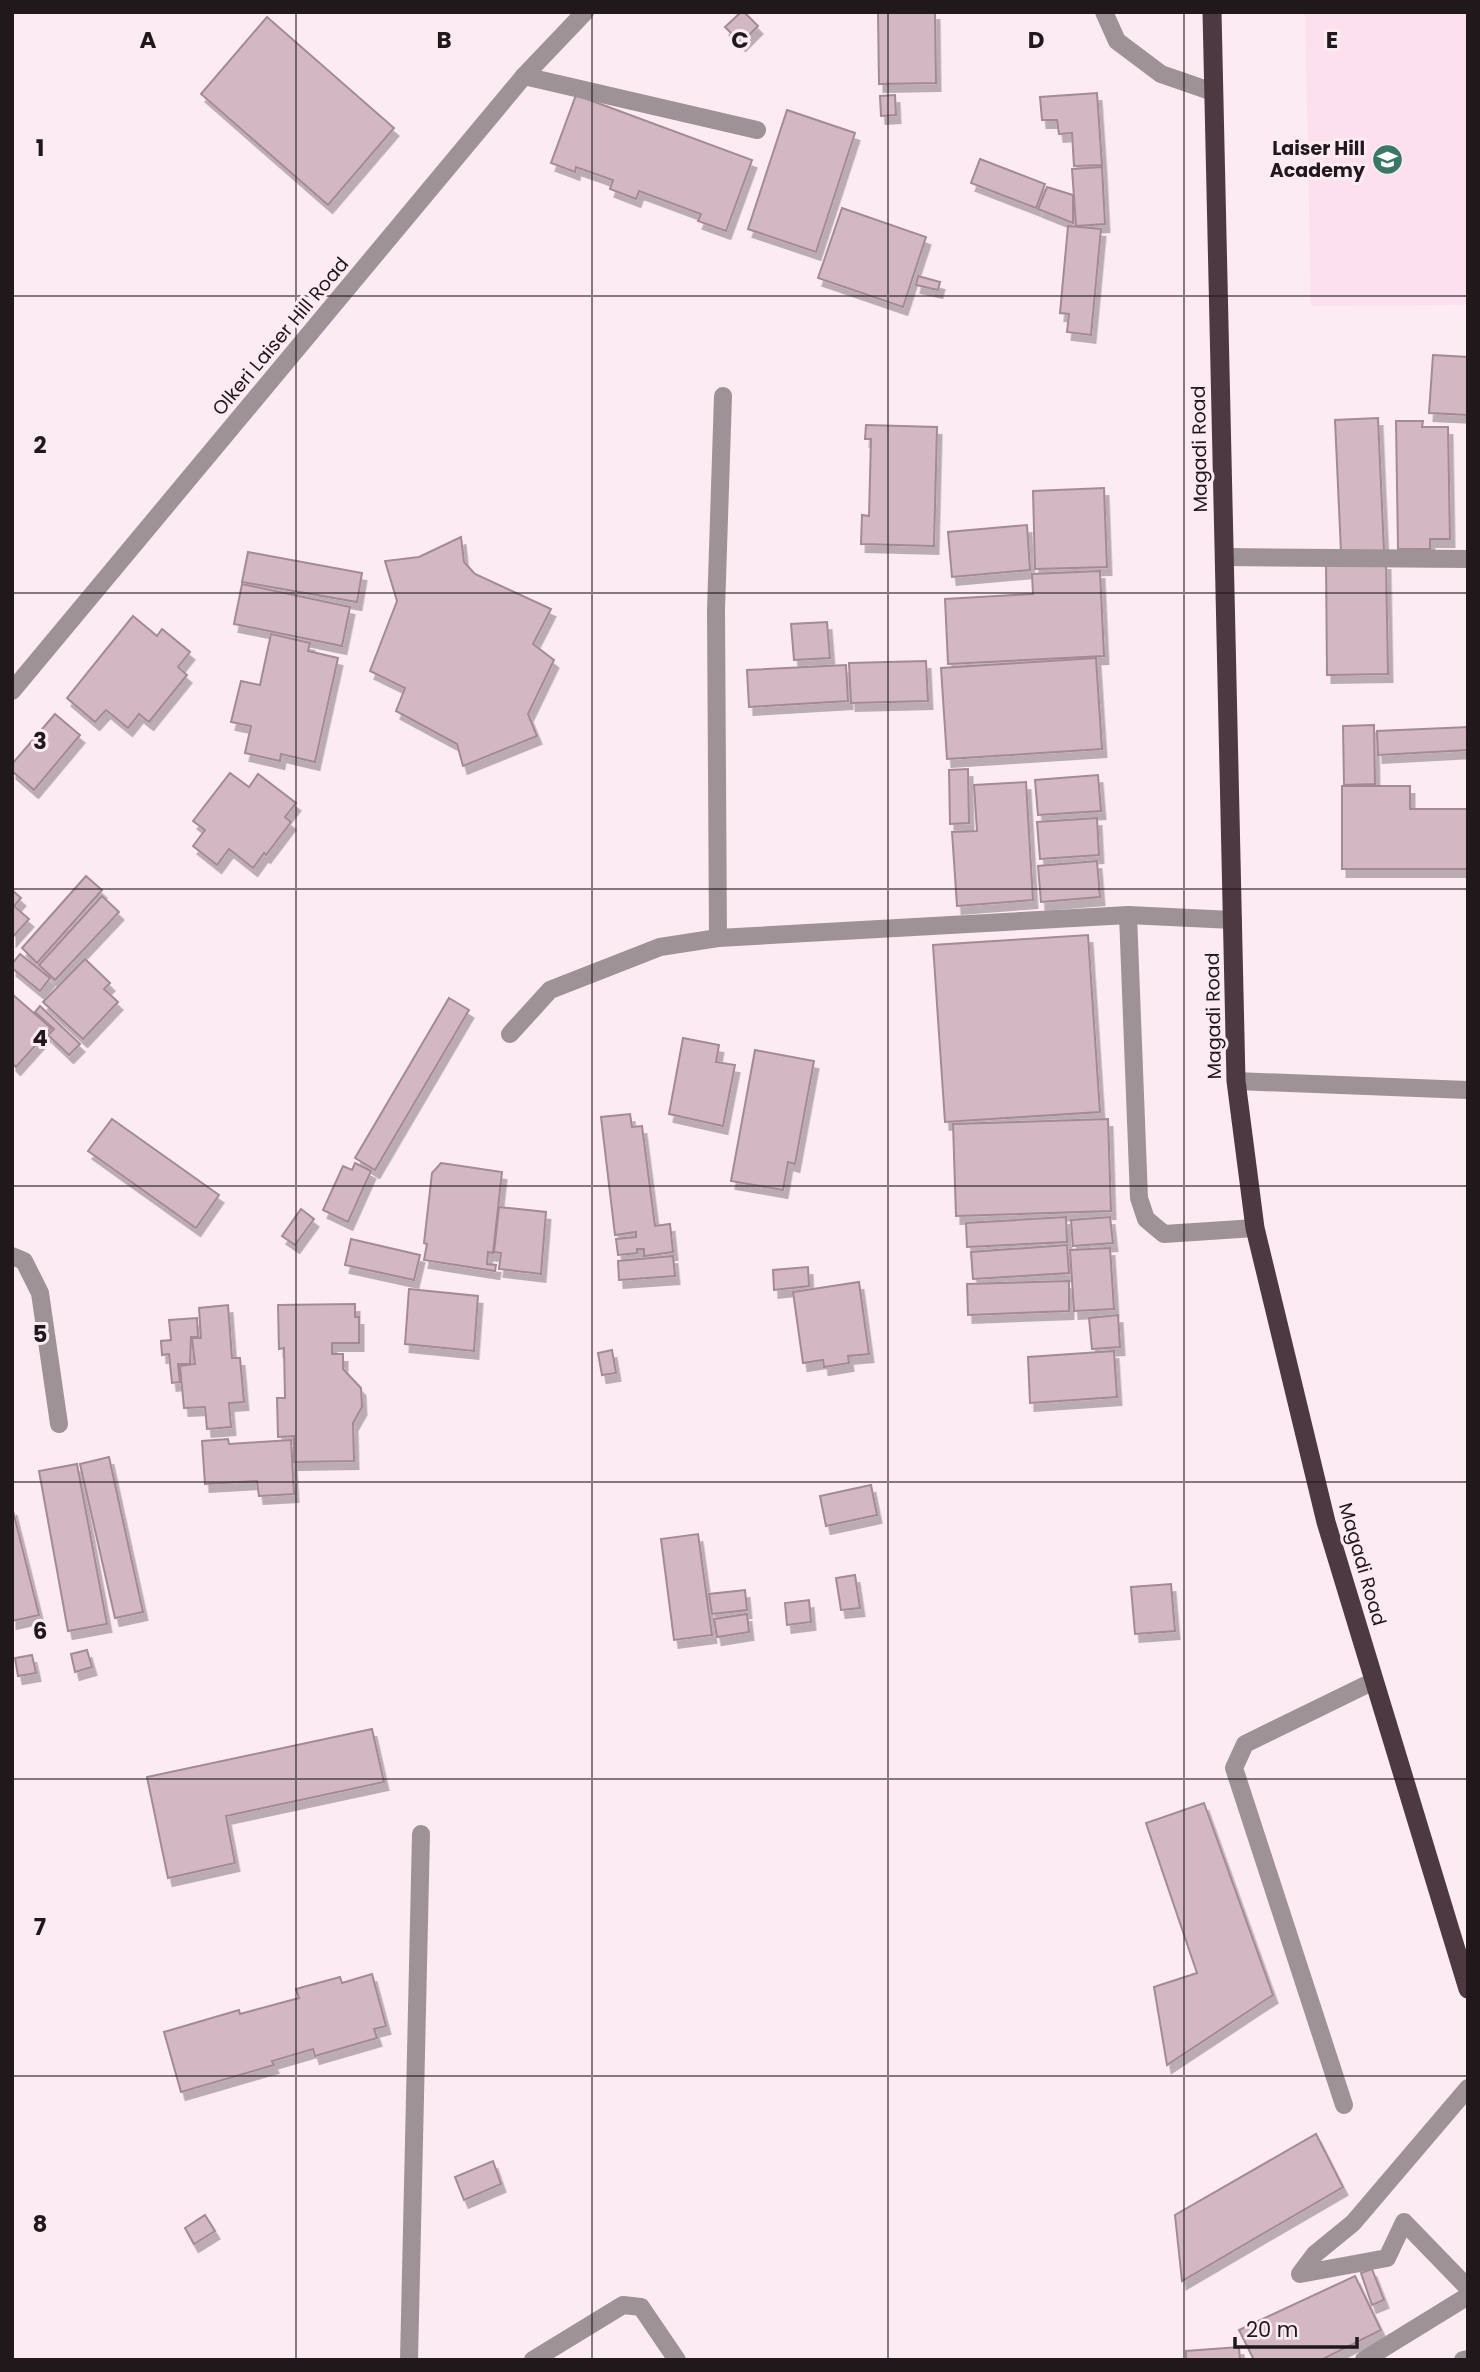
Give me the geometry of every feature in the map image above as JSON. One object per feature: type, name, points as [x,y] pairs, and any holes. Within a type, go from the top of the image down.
[{"type":"highway","name":"Magadi Road","points":[[1212,12],[1236,1081],[1255,1228],[1326,1522],[1462,1953],[1468,1989]]},
{"type":"street","name":"Olkeri Laiser Hill Road","points":[[12,691],[524,76],[585,12]]},
{"type":"street","points":[[1104,12],[1117,41],[1161,74],[1213,92]]},
{"type":"street","points":[[524,76],[757,130]]},
{"type":"street","points":[[718,938],[716,610],[723,396]]},
{"type":"street","points":[[1224,557],[1468,559]]},
{"type":"street","points":[[1128,915],[1139,1198],[1146,1219],[1164,1234],[1255,1228]]},
{"type":"street","points":[[510,1034],[550,990],[660,947],[718,938],[1128,915],[1233,920]]},
{"type":"street","points":[[1236,1081],[1468,1090]]},
{"type":"street","points":[[12,1256],[24,1261],[40,1293],[59,1424]]},
{"type":"street","points":[[1344,2105],[1234,1768],[1245,1744],[1374,1681]]},
{"type":"street","points":[[409,2360],[421,1834]]},
{"type":"street","points":[[1468,2088],[1353,2223],[1315,2254],[1300,2274],[1387,2258],[1404,2222],[1468,2288]]},
{"type":"street","points":[[1364,2360],[1468,2296]]},
{"type":"street","points":[[534,2360],[623,2305],[640,2307],[677,2360]]},
{"type":"shaded area","name":"Laiser Hill Academy","points":[[1305,12],[1468,12],[1468,305],[1311,306]]},
{"type":"building","points":[[741,12],[758,26],[741,43],[725,27]]},
{"type":"building","points":[[878,12],[935,12],[936,83],[879,84]]},
{"type":"building","points":[[267,17],[394,128],[328,205],[201,94]]},
{"type":"building","points":[[1097,93],[1102,165],[1074,166],[1072,133],[1059,134],[1057,120],[1042,120],[1040,97]]},
{"type":"building","points":[[576,95],[752,160],[726,231],[698,221],[701,214],[639,191],[636,199],[610,189],[613,180],[576,167],[575,172],[551,163]]},
{"type":"building","points":[[895,95],[896,115],[881,116],[880,96]]},
{"type":"building","points":[[787,110],[855,133],[816,252],[748,229]]},
{"type":"building","points":[[980,159],[1045,184],[1036,208],[971,183]]},
{"type":"building","points":[[1102,167],[1105,224],[1076,226],[1072,169]]},
{"type":"building","points":[[1047,187],[1073,195],[1073,223],[1038,209]]},
{"type":"building","points":[[842,208],[926,237],[903,307],[818,278]]},
{"type":"building","points":[[1068,226],[1101,229],[1091,335],[1067,332],[1069,314],[1060,313]]},
{"type":"building","points":[[918,276],[940,282],[938,290],[916,285]]},
{"type":"building","points":[[1433,355],[1468,357],[1468,415],[1429,413]]},
{"type":"building","points":[[1378,418],[1384,551],[1341,552],[1335,420]]},
{"type":"building","points":[[1396,421],[1423,421],[1422,427],[1448,427],[1450,539],[1430,539],[1430,549],[1398,549]]},
{"type":"building","points":[[866,425],[937,427],[934,546],[861,544],[862,515],[869,516],[871,439],[865,439]]},
{"type":"building","points":[[1104,488],[1107,567],[1035,569],[1033,491]]},
{"type":"building","points":[[1027,525],[1030,570],[952,577],[948,532]]},
{"type":"building","points":[[461,537],[464,562],[475,574],[551,609],[533,644],[554,660],[528,714],[537,736],[463,766],[457,744],[396,711],[405,688],[370,671],[397,601],[385,561],[419,557]]},
{"type":"building","points":[[248,552],[362,573],[357,602],[242,582]]},
{"type":"building","points":[[1326,562],[1386,562],[1388,674],[1327,675]]},
{"type":"building","points":[[1100,571],[1104,656],[948,664],[945,599],[1033,594],[1032,574]]},
{"type":"building","points":[[242,584],[350,607],[342,646],[234,624]]},
{"type":"building","points":[[133,616],[157,636],[162,629],[190,652],[178,667],[187,675],[149,722],[139,714],[128,728],[106,710],[95,722],[67,698]]},
{"type":"building","points":[[827,622],[830,658],[794,660],[791,624]]},
{"type":"building","points":[[271,634],[310,643],[308,651],[338,658],[315,762],[281,754],[280,761],[245,753],[251,726],[231,722],[241,681],[260,685]]},
{"type":"building","points":[[1096,658],[1102,749],[947,759],[941,668]]},
{"type":"building","points":[[926,661],[928,701],[851,703],[849,663]]},
{"type":"building","points":[[846,665],[848,701],[749,707],[747,670]]},
{"type":"building","points":[[55,714],[80,735],[34,790],[12,771],[12,764]]},
{"type":"building","points":[[1374,725],[1375,784],[1344,785],[1343,726]]},
{"type":"building","points":[[1468,727],[1468,750],[1378,755],[1377,731]]},
{"type":"building","points":[[968,769],[969,823],[950,824],[949,770]]},
{"type":"building","points":[[230,773],[249,787],[258,774],[296,803],[285,817],[291,822],[253,868],[229,849],[217,865],[193,846],[205,830],[193,821]]},
{"type":"building","points":[[1098,775],[1101,811],[1038,815],[1035,780]]},
{"type":"building","points":[[1026,782],[1033,900],[957,906],[952,832],[977,831],[974,785]]},
{"type":"building","points":[[1342,786],[1410,786],[1410,809],[1468,809],[1468,869],[1342,869]]},
{"type":"building","points":[[1097,818],[1099,855],[1040,859],[1037,822]]},
{"type":"building","points":[[1097,861],[1100,897],[1041,902],[1038,866]]},
{"type":"building","points":[[86,876],[102,890],[37,963],[22,948]]},
{"type":"building","points":[[12,890],[21,898],[14,906],[29,919],[12,938]]},
{"type":"building","points":[[102,896],[119,912],[55,980],[39,965]]},
{"type":"building","points":[[1088,935],[1100,1112],[945,1122],[933,945]]},
{"type":"building","points":[[20,954],[50,978],[40,991],[12,968]]},
{"type":"building","points":[[85,959],[110,983],[104,989],[118,1002],[83,1039],[43,1002]]},
{"type":"building","points":[[12,994],[51,1028],[16,1067],[12,1063]]},
{"type":"building","points":[[449,998],[469,1010],[375,1170],[355,1158]]},
{"type":"building","points":[[40,1006],[80,1044],[69,1055],[48,1035],[54,1029],[35,1012]]},
{"type":"building","points":[[683,1038],[719,1045],[716,1062],[735,1065],[723,1126],[669,1114]]},
{"type":"building","points":[[755,1050],[814,1061],[795,1164],[788,1162],[783,1190],[731,1181]]},
{"type":"building","points":[[630,1114],[632,1127],[642,1126],[655,1226],[670,1224],[673,1252],[644,1256],[644,1249],[637,1249],[637,1253],[618,1255],[616,1239],[636,1237],[636,1232],[615,1235],[601,1117]]},
{"type":"building","points":[[112,1119],[219,1195],[196,1228],[88,1151]]},
{"type":"building","points":[[1108,1119],[1111,1211],[956,1216],[953,1124]]},
{"type":"building","points":[[355,1163],[371,1171],[348,1222],[323,1210],[343,1166],[352,1170]]},
{"type":"building","points":[[441,1163],[502,1172],[493,1253],[488,1252],[487,1264],[496,1265],[495,1271],[424,1260],[432,1173]]},
{"type":"building","points":[[499,1207],[546,1212],[541,1274],[499,1269],[501,1253],[494,1252]]},
{"type":"building","points":[[301,1209],[314,1219],[295,1245],[282,1236]]},
{"type":"building","points":[[1066,1217],[1067,1242],[967,1247],[966,1223]]},
{"type":"building","points":[[1110,1217],[1113,1243],[1073,1246],[1071,1220]]},
{"type":"building","points":[[351,1239],[420,1255],[414,1280],[345,1265]]},
{"type":"building","points":[[1067,1245],[1069,1273],[973,1279],[971,1252]]},
{"type":"building","points":[[1110,1248],[1114,1309],[1074,1311],[1070,1250]]},
{"type":"building","points":[[673,1256],[675,1276],[619,1280],[618,1261]]},
{"type":"building","points":[[808,1267],[809,1286],[774,1290],[773,1270]]},
{"type":"building","points":[[1069,1281],[1069,1311],[968,1315],[967,1284]]},
{"type":"building","points":[[859,1282],[869,1354],[848,1356],[849,1363],[824,1367],[823,1360],[803,1363],[793,1292]]},
{"type":"building","points":[[409,1289],[478,1296],[474,1351],[405,1344]]},
{"type":"building","points":[[355,1304],[355,1317],[359,1317],[359,1343],[332,1343],[332,1354],[343,1354],[343,1369],[361,1388],[362,1407],[353,1423],[354,1461],[294,1462],[294,1436],[278,1437],[277,1398],[285,1398],[284,1348],[279,1349],[278,1305]]},
{"type":"building","points":[[228,1305],[232,1358],[240,1358],[244,1402],[229,1403],[231,1427],[207,1429],[205,1407],[184,1408],[180,1366],[195,1364],[192,1338],[201,1338],[199,1308]]},
{"type":"building","points":[[1118,1315],[1120,1347],[1092,1349],[1089,1318]]},
{"type":"building","points":[[197,1318],[198,1337],[191,1337],[190,1364],[178,1364],[180,1382],[172,1383],[169,1354],[162,1355],[161,1341],[171,1340],[169,1320]]},
{"type":"building","points":[[612,1350],[616,1373],[602,1375],[598,1353]]},
{"type":"building","points":[[1114,1351],[1117,1397],[1030,1403],[1028,1357]]},
{"type":"building","points":[[228,1439],[229,1444],[291,1440],[294,1494],[259,1496],[257,1481],[205,1484],[202,1441]]},
{"type":"building","points":[[109,1457],[143,1612],[115,1618],[80,1464]]},
{"type":"building","points":[[77,1464],[107,1624],[68,1631],[39,1471]]},
{"type":"building","points":[[871,1485],[877,1515],[826,1526],[820,1496]]},
{"type":"building","points":[[12,1507],[39,1615],[12,1621]]},
{"type":"building","points":[[698,1534],[712,1635],[674,1640],[661,1539]]},
{"type":"building","points":[[855,1575],[860,1608],[841,1610],[836,1578]]},
{"type":"building","points":[[1171,1584],[1175,1631],[1135,1634],[1131,1587]]},
{"type":"building","points":[[745,1590],[747,1610],[712,1614],[709,1594]]},
{"type":"building","points":[[809,1600],[811,1622],[787,1625],[785,1603]]},
{"type":"building","points":[[747,1614],[749,1632],[717,1637],[714,1619]]},
{"type":"building","points":[[87,1650],[92,1667],[75,1672],[71,1654]]},
{"type":"building","points":[[32,1655],[36,1673],[18,1676],[15,1658]]},
{"type":"building","points":[[372,1729],[384,1782],[226,1816],[235,1863],[168,1878],[147,1777]]},
{"type":"building","points":[[1204,1803],[1273,1995],[1167,2065],[1154,1987],[1197,1973],[1146,1823]]},
{"type":"building","points":[[372,1974],[386,2026],[374,2029],[377,2038],[315,2056],[313,2049],[272,2061],[274,2065],[181,2092],[164,2032],[239,2010],[240,2014],[299,1998],[296,1989],[340,1977],[342,1983]]},
{"type":"building","points":[[1316,2134],[1343,2187],[1182,2281],[1175,2215]]},
{"type":"building","points":[[493,2161],[501,2184],[464,2200],[455,2177]]},
{"type":"building","points":[[205,2215],[215,2231],[194,2244],[185,2228]]},
{"type":"building","points":[[1372,2269],[1384,2300],[1372,2305],[1361,2273]]},
{"type":"building","points":[[1355,2276],[1381,2330],[1321,2360],[1254,2360],[1239,2330]]},
{"type":"building","points":[[1239,2347],[1240,2360],[1186,2360],[1186,2351]]},
{"type":"place","name":"Laiser Hill Academy","points":[[1388,159]]}]
